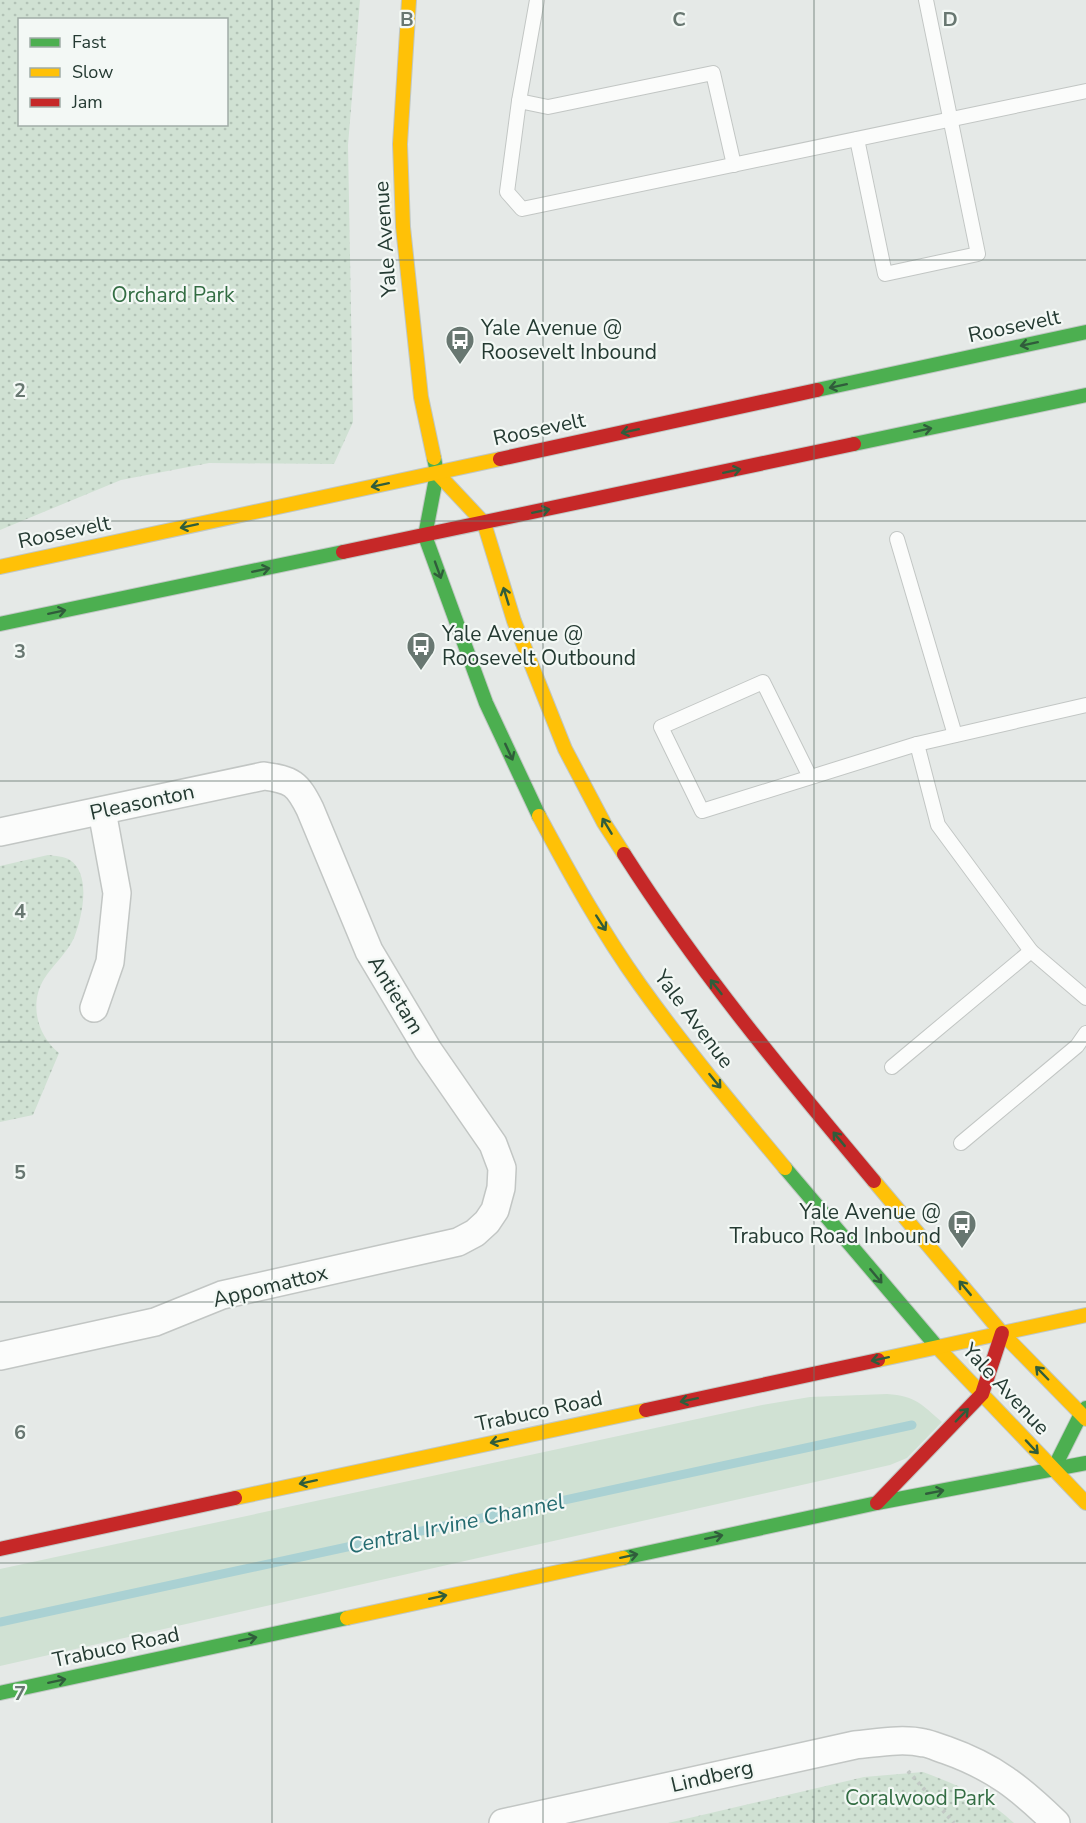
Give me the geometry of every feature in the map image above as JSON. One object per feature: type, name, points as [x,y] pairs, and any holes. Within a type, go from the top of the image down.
[{"type":"main road","name":"Yale Avenue","points":[[409,0],[400,144],[403,227],[421,397],[437,473],[425,536],[486,703],[538,817],[582,895],[639,984],[758,1135],[937,1347],[1086,1503]]},
{"type":"main road","name":"Roosevelt","points":[[0,567],[1086,332]]},
{"type":"main road","points":[[0,624],[484,524],[1086,395]]},
{"type":"main road","name":"Yale Avenue","points":[[437,473],[484,524],[514,621],[565,749],[604,823],[660,911],[704,972],[795,1087],[1002,1333],[1084,1414]]},
{"type":"main road","name":"Trabuco Road","points":[[0,1549],[1086,1315]]},
{"type":"main road","points":[[878,1503],[982,1394],[1002,1333]]},
{"type":"main road","points":[[1053,1470],[1084,1414]]},
{"type":"main road","name":"Trabuco Road","points":[[0,1693],[878,1503],[1086,1463]]},
{"type":"street","name":"Pleasonton","points":[[0,832],[264,776],[284,779]]},
{"type":"street","name":"Antietam","points":[[284,779],[301,790],[306,799],[369,951],[428,1050],[493,1144],[502,1168],[501,1188],[495,1210]]},
{"type":"street","points":[[94,1008],[110,962],[117,893],[102,811]]},
{"type":"street","name":"Appomattox","points":[[0,1356],[154,1322],[222,1295],[458,1242],[475,1233],[487,1222],[495,1210]]},
{"type":"street","name":"Lindberg","points":[[503,1823],[855,1745],[889,1741],[924,1743],[966,1757],[994,1771],[1021,1790],[1056,1823]]},
{"type":"lane","points":[[537,0],[519,101],[507,192],[522,209],[1086,91]]},
{"type":"lane","points":[[857,139],[885,274],[978,254],[926,0]]},
{"type":"lane","points":[[519,101],[548,107],[713,73],[734,165]]},
{"type":"lane","points":[[897,539],[955,735]]},
{"type":"lane","points":[[810,777],[763,682],[661,727],[702,811],[917,744],[1086,705]]},
{"type":"lane","points":[[917,744],[938,825],[1031,951],[1086,998]]},
{"type":"lane","points":[[892,1067],[1031,951]]},
{"type":"lane","points":[[961,1143],[1077,1046],[1086,1033]]},
{"type":"path","points":[[908,1771],[954,1823]]},
{"type":"green space","name":"Orchard Park","points":[[0,0],[360,0],[348,145],[353,422],[334,464],[209,463],[121,480],[0,530]]},
{"type":"green space","points":[[48,855],[70,860],[77,867],[83,886],[82,908],[74,938],[44,979],[37,999],[36,1009],[41,1028],[51,1046],[59,1053],[33,1115],[0,1122],[0,866]]},
{"type":"green space","points":[[887,1394],[912,1399],[942,1422],[907,1458],[890,1465],[0,1666],[0,1569],[762,1405],[810,1397]]},
{"type":"green space","name":"Coralwood Park","points":[[923,1772],[971,1793],[993,1806],[1014,1823],[668,1823],[864,1777]]},
{"type":"waterway","name":"Central Irvine Channel","points":[[0,1622],[912,1425]]},
{"type":"traffic: fast","points":[[817,390],[1086,332]]},
{"type":"traffic: fast","points":[[854,444],[1086,395]]},
{"type":"traffic: fast","points":[[434,458],[437,473],[425,536],[486,703],[539,816]]},
{"type":"traffic: fast","points":[[0,624],[343,552]]},
{"type":"traffic: fast","points":[[785,1168],[938,1348]]},
{"type":"traffic: fast","points":[[1053,1470],[1086,1408]]},
{"type":"traffic: fast","points":[[623,1558],[877,1503],[1086,1463]]},
{"type":"traffic: fast","points":[[0,1693],[347,1618]]},
{"type":"traffic: slow","points":[[409,0],[400,144],[403,227],[421,397],[434,458]]},
{"type":"traffic: slow","points":[[0,567],[500,459]]},
{"type":"traffic: slow","points":[[437,473],[484,523],[514,621],[565,749],[604,823],[624,854]]},
{"type":"traffic: slow","points":[[539,816],[587,902],[640,985],[692,1055],[785,1168]]},
{"type":"traffic: slow","points":[[874,1181],[1002,1333],[1086,1419]]},
{"type":"traffic: slow","points":[[878,1360],[1086,1315]]},
{"type":"traffic: slow","points":[[938,1348],[1086,1503]]},
{"type":"traffic: slow","points":[[235,1498],[646,1410]]},
{"type":"traffic: slow","points":[[347,1618],[623,1558]]},
{"type":"traffic: jam","points":[[500,459],[817,390]]},
{"type":"traffic: jam","points":[[343,552],[854,444]]},
{"type":"traffic: jam","points":[[624,854],[712,980],[775,1062],[874,1181]]},
{"type":"traffic: jam","points":[[877,1503],[982,1394],[1002,1333]]},
{"type":"traffic: jam","points":[[646,1410],[878,1360]]},
{"type":"traffic: jam","points":[[0,1549],[235,1498]]},
{"type":"place","name":"Yale Avenue @ Roosevelt Inbound","points":[[460,366]]},
{"type":"place","name":"Yale Avenue @ Roosevelt Outbound","points":[[421,672]]},
{"type":"place","name":"Yale Avenue @ Trabuco Road Inbound","points":[[962,1250]]}]
